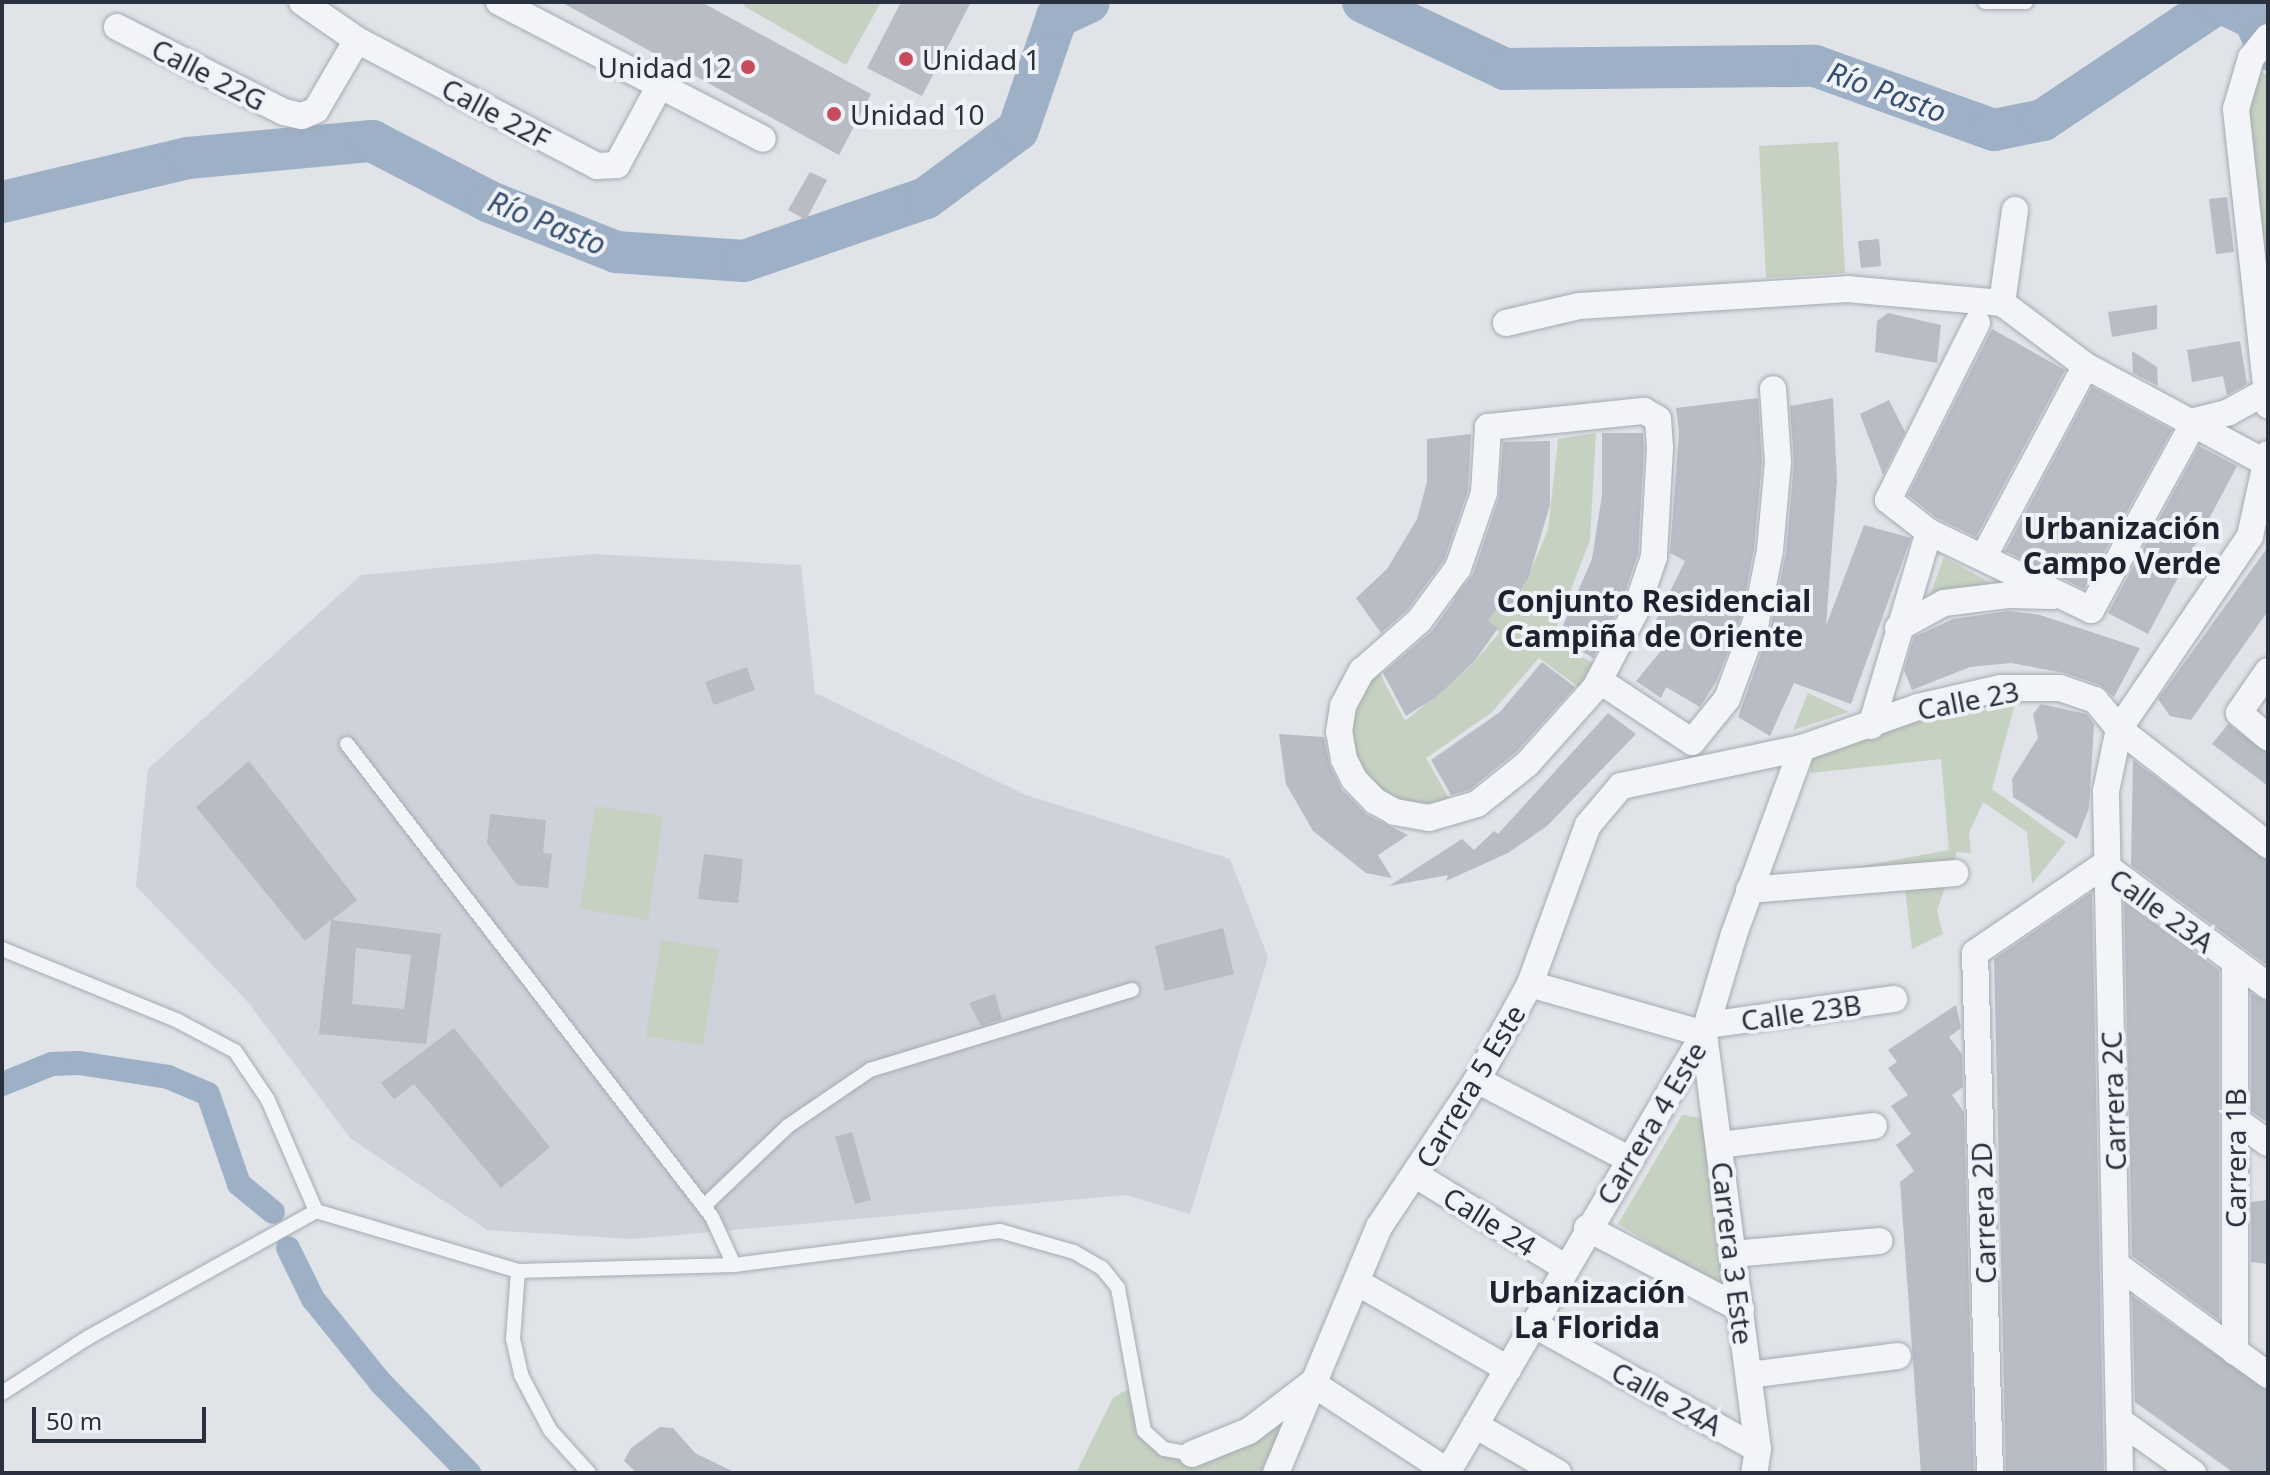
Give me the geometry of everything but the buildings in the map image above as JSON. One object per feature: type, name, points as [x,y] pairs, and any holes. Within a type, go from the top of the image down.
[{"type":"street","name":"Calle 22F","points":[[302,2],[357,40],[597,166],[617,165],[660,85]]},
{"type":"street","points":[[499,2],[763,139]]},
{"type":"street","name":"Calle 22G","points":[[117,27],[276,109],[302,116],[316,110],[357,40]]},
{"type":"street","points":[[1977,323],[1888,500],[1929,532],[2091,610],[2192,426],[2267,398],[2236,109],[2251,58],[2268,37]]},
{"type":"street","points":[[2002,303],[2015,210]]},
{"type":"street","points":[[1506,323],[1579,306],[1847,289],[2002,303],[2086,366],[2192,426],[2267,461],[2259,541],[2119,729]]},
{"type":"street","points":[[1984,556],[2080,376]]},
{"type":"street","points":[[1692,742],[1733,688],[1756,621],[1778,479],[1773,389]]},
{"type":"street","points":[[1644,411],[1658,419],[1661,491],[1654,557],[1635,612],[1600,681],[1569,722],[1515,775],[1463,811],[1429,818],[1395,812],[1363,791],[1346,766],[1340,718],[1354,682],[1433,606],[1469,544],[1486,480],[1488,427],[1644,411]]},
{"type":"street","points":[[1871,726],[1929,532]]},
{"type":"street","points":[[1898,628],[1944,603],[2008,595],[2060,597]]},
{"type":"street","points":[[2268,671],[2239,713],[2268,737]]},
{"type":"street","points":[[1600,681],[1692,742],[1698,770]]},
{"type":"street","name":"Calle 23","points":[[1621,786],[1802,748],[1932,704],[2001,688],[2038,687],[2095,700],[2119,729],[2268,845]]},
{"type":"street","name":"Carrera 2C","points":[[2119,729],[2106,791],[2104,865],[2118,1266],[2120,1473]]},
{"type":"street","name":"Carrera 4 Este","points":[[1447,1472],[1508,1369],[1563,1266],[1706,1030],[1749,890],[1802,748]]},
{"type":"street","name":"Carrera 5 Este","points":[[1276,1473],[1312,1383],[1360,1284],[1379,1227],[1477,1080],[1530,984],[1588,825],[1621,786]]},
{"type":"street","name":"Calle 23A","points":[[1975,953],[2104,865],[2268,986]]},
{"type":"street","points":[[1749,890],[1955,873]]},
{"type":"street","name":"Carrera 2D","points":[[1975,953],[1990,1473]]},
{"type":"street","name":"Carrera 1B","points":[[2235,963],[2235,1352]]},
{"type":"street","name":"Calle 23B","points":[[1530,984],[1706,1030],[1894,999]]},
{"type":"street","name":"Carrera 3 Este","points":[[1706,1030],[1749,1375],[1756,1461]]},
{"type":"street","points":[[1477,1080],[1629,1159]]},
{"type":"street","points":[[2236,1120],[2268,1143]]},
{"type":"street","points":[[1719,1145],[1874,1126]]},
{"type":"street","name":"Calle 24","points":[[1416,1175],[1563,1266]]},
{"type":"street","points":[[1587,1228],[1741,1309]]},
{"type":"street","points":[[1733,1254],[1879,1241]]},
{"type":"street","points":[[2118,1266],[2268,1375]]},
{"type":"street","points":[[1360,1284],[1508,1369]]},
{"type":"street","name":"Calle 24A","points":[[1533,1324],[1756,1461]]},
{"type":"street","points":[[1749,1375],[1898,1356]]},
{"type":"street","points":[[1312,1383],[1447,1472]]},
{"type":"street","name":"Carrera 5 Este","points":[[1192,1454],[1215,1449],[1249,1431],[1312,1383]]},
{"type":"street","points":[[2120,1421],[2193,1473]]},
{"type":"street","points":[[1475,1425],[1558,1473]]},
{"type":"lane","points":[[1985,2],[2026,2]]},
{"type":"lane","points":[[347,744],[704,1206],[734,1265]]},
{"type":"lane","points":[[2,949],[178,1021],[235,1051],[268,1100],[316,1211]]},
{"type":"lane","points":[[704,1206],[788,1126],[870,1070],[1132,990]]},
{"type":"lane","points":[[2,1393],[89,1337],[316,1211],[518,1271],[734,1265],[1000,1231],[1074,1252],[1102,1268],[1118,1288],[1144,1431],[1164,1449],[1192,1454]]},
{"type":"lane","points":[[518,1271],[513,1339],[521,1375],[550,1430],[589,1473]]},
{"type":"shaded area","points":[[593,554],[801,565],[815,693],[1026,795],[1230,859],[1268,957],[1190,1214],[1126,1195],[632,1239],[487,1230],[350,1138],[247,1001],[136,886],[148,769],[361,575]]},
{"type":"green space","points":[[746,2],[881,2],[846,65],[744,6]]},
{"type":"green space","points":[[2255,68],[2268,76],[2268,350],[2241,125]]},
{"type":"green space","points":[[1838,142],[1845,273],[1766,278],[1759,146]]},
{"type":"green space","points":[[1596,433],[1590,540],[1552,639],[1601,668],[1585,692],[1539,658],[1491,713],[1426,758],[1452,804],[1395,802],[1364,776],[1351,742],[1355,703],[1378,670],[1405,721],[1470,667],[1500,632],[1453,598],[1463,583],[1512,614],[1548,530],[1558,439]]},
{"type":"green space","points":[[1944,557],[2003,590],[1926,606]]},
{"type":"green space","points":[[1808,693],[1849,712],[1793,730]]},
{"type":"green space","points":[[1959,698],[2005,698],[2015,703],[1992,789],[2066,842],[2032,884],[2027,832],[1983,802],[1969,833],[1971,853],[1957,852],[1937,911],[1943,934],[1912,949],[1904,880],[1777,882],[1949,850],[1941,759],[1811,773],[1810,751]]},
{"type":"green space","points":[[595,806],[663,816],[648,920],[580,909]]},
{"type":"green space","points":[[661,940],[719,949],[703,1045],[646,1036]]},
{"type":"green space","points":[[1682,1115],[1708,1119],[1728,1292],[1618,1224]]},
{"type":"green space","points":[[1325,1385],[1290,1473],[1076,1473],[1113,1398],[1128,1389],[1133,1413],[1165,1447],[1201,1460]]},
{"type":"waterway","name":"Río Pasto","points":[[2,202],[188,158],[372,141],[490,202],[616,252],[744,261],[926,198],[1018,130],[1057,17],[1089,2]]},
{"type":"waterway","name":"Río Pasto","points":[[1363,2],[1505,69],[1815,66],[1994,130],[2043,120],[2219,2],[2254,18],[2268,49]]},
{"type":"waterway","points":[[2,1084],[52,1064],[79,1063],[168,1077],[208,1094],[239,1184],[273,1212]]},
{"type":"waterway","points":[[288,1248],[313,1299],[381,1383],[469,1473]]},
{"type":"place","name":"Unidad 1","points":[[906,59]]},
{"type":"place","name":"Unidad 12","points":[[748,67]]},
{"type":"place","name":"Unidad 10","points":[[834,114]]},
{"type":"district","name":"Urbanización Campo Verde","points":[[2122,545]]},
{"type":"district","name":"Conjunto Residencial Campiña de Oriente","points":[[1654,618]]},
{"type":"district","name":"Urbanización La Florida","points":[[1587,1309]]}]
